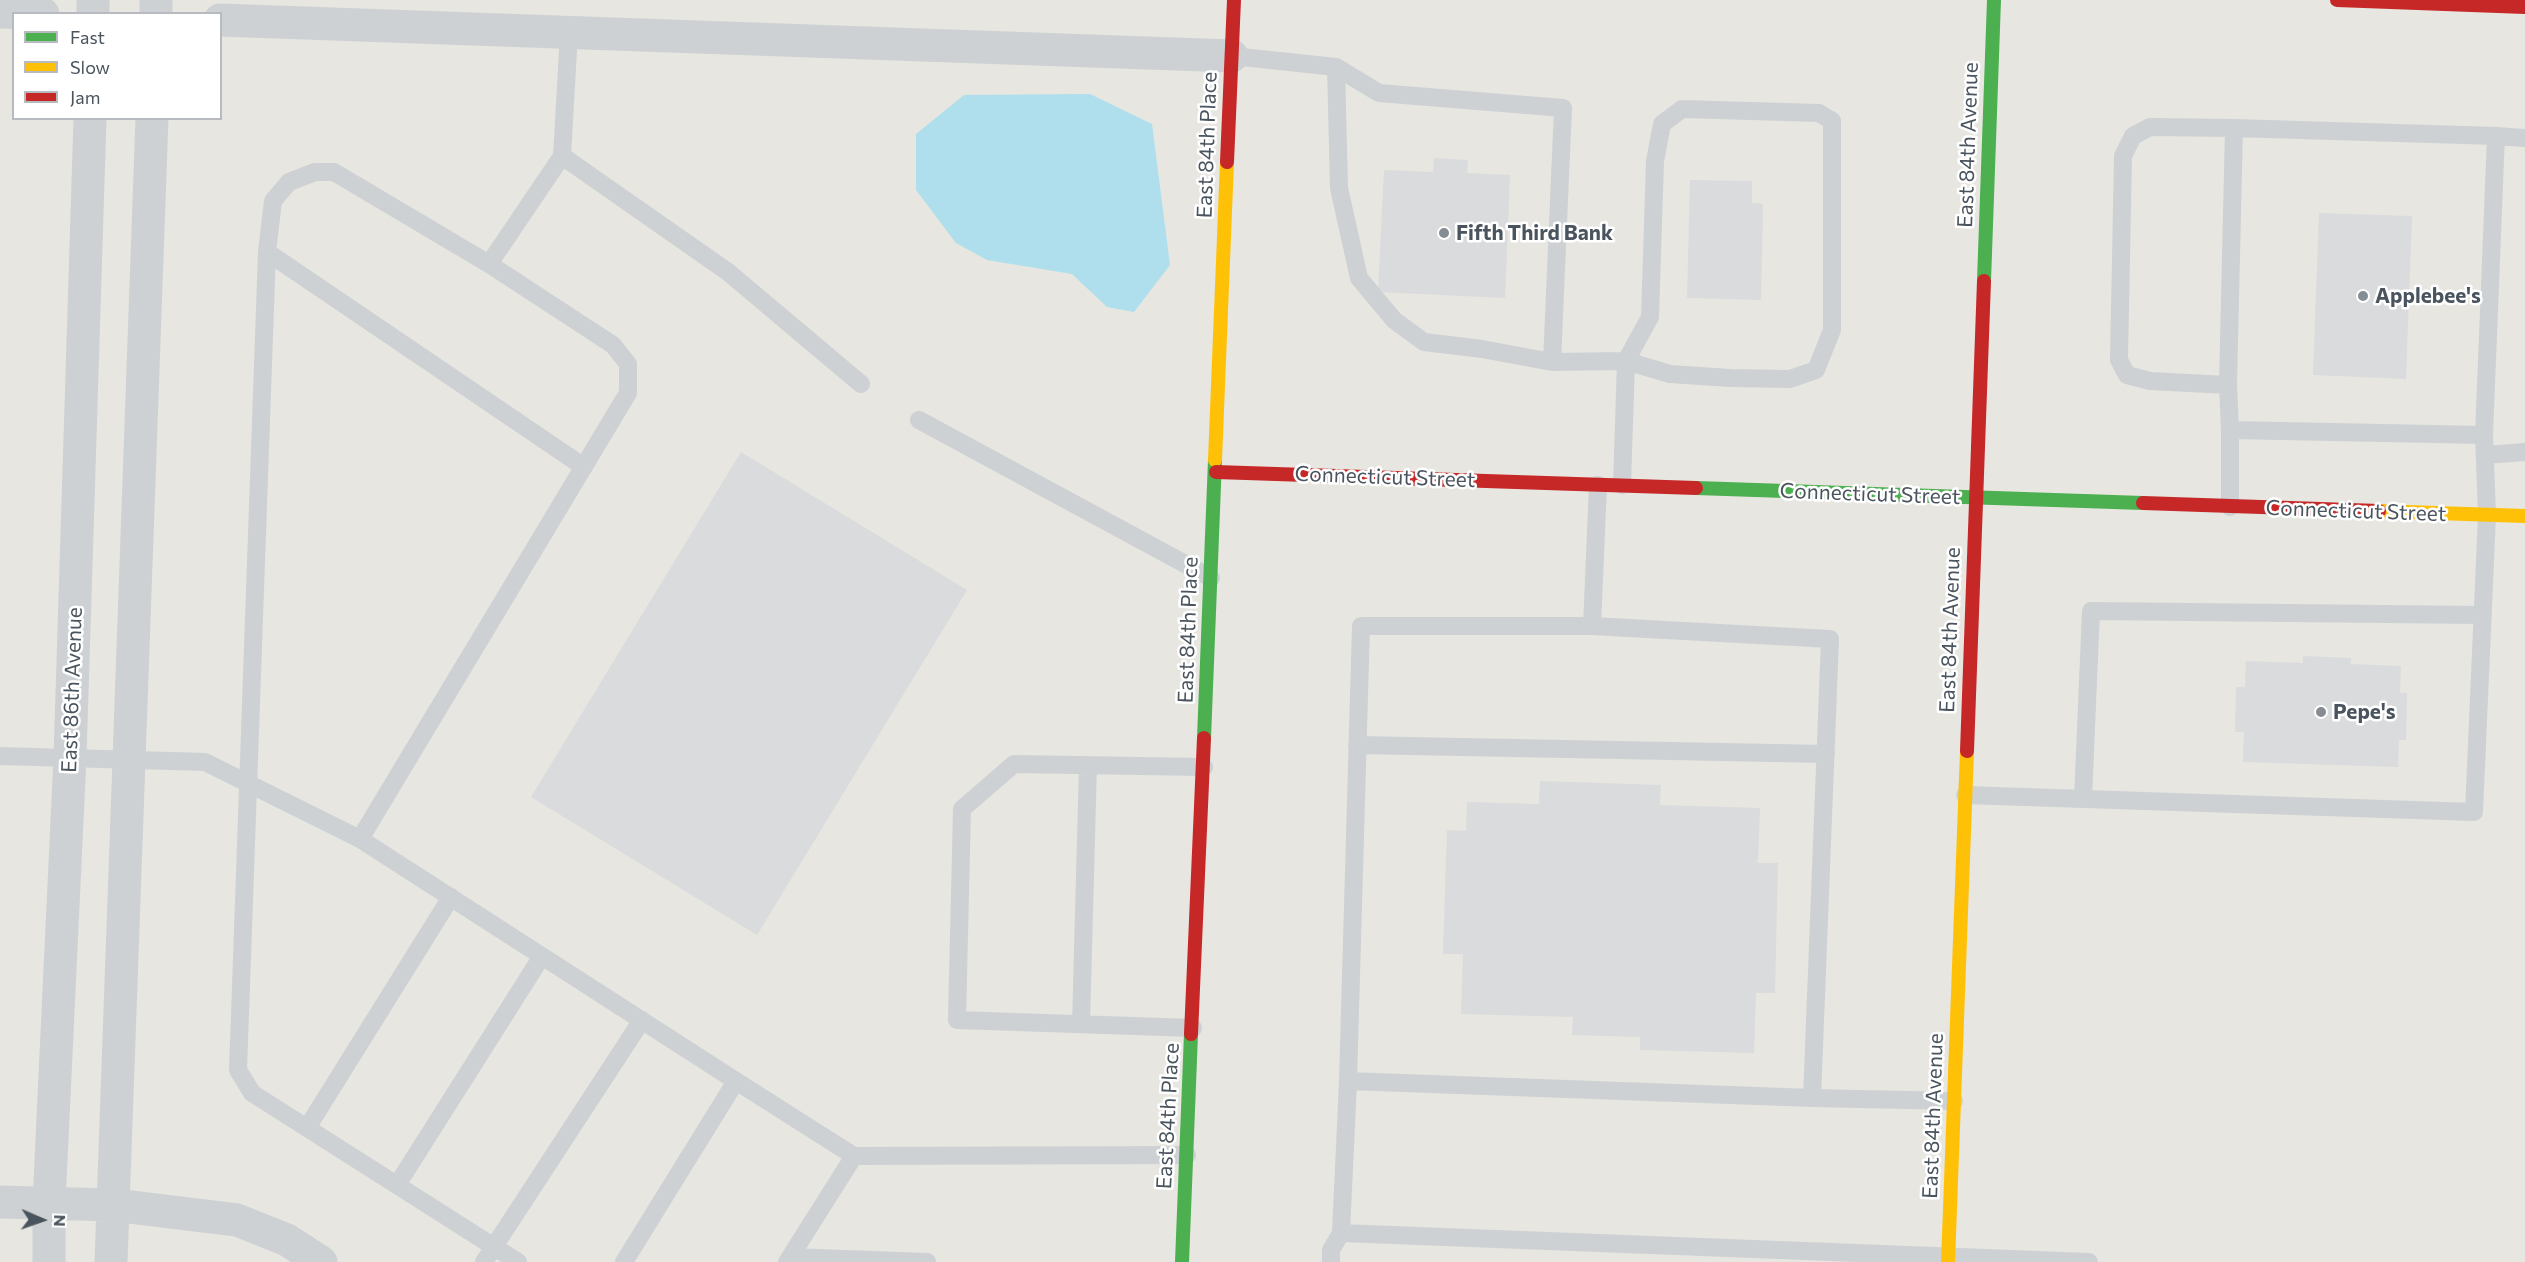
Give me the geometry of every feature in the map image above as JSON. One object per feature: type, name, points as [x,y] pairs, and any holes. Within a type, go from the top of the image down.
[{"type":"street","name":"East 84th Place","points":[[1182,1262],[1234,0]]},
{"type":"street","name":"East 84th Avenue","points":[[1948,1259],[1994,0]]},
{"type":"street","points":[[2337,0],[2525,7]]},
{"type":"street","points":[[222,20],[1232,56]]},
{"type":"street","name":"East 86th Avenue","points":[[49,1262],[49,1203],[70,757],[90,120]]},
{"type":"street","points":[[111,1262],[131,759],[152,120]]},
{"type":"street","name":"Connecticut Street","points":[[1216,472],[2525,516]]},
{"type":"street","points":[[0,1202],[114,1205],[237,1220],[287,1240],[321,1262]]},
{"type":"lane","points":[[489,264],[562,156],[569,33]]},
{"type":"lane","points":[[1232,56],[1336,67],[1379,93],[1563,108],[1552,362]]},
{"type":"lane","points":[[1336,67],[1339,188],[1359,278],[1394,320],[1424,342],[1482,349],[1552,362],[1626,361],[1670,374],[1730,378],[1790,379],[1816,370],[1832,330],[1832,121],[1819,113],[1682,109],[1662,124],[1655,161],[1650,317],[1626,361],[1622,485]]},
{"type":"lane","points":[[2228,385],[2150,381],[2127,375],[2119,360],[2123,156],[2133,136],[2150,127],[2496,135],[2525,138]]},
{"type":"lane","points":[[2230,507],[2228,385],[2234,128]]},
{"type":"lane","points":[[1965,795],[2474,812],[2487,515],[2484,435],[2496,135]]},
{"type":"lane","points":[[562,156],[728,272],[861,384]]},
{"type":"lane","points":[[360,839],[628,393],[628,364],[614,345],[489,264],[334,172],[315,171],[289,182],[273,201],[267,252],[238,1070],[252,1093],[397,1185],[489,1254],[518,1262]]},
{"type":"lane","points":[[267,252],[584,467]]},
{"type":"lane","points":[[919,420],[1211,578]]},
{"type":"lane","points":[[2230,430],[2484,435]]},
{"type":"lane","points":[[2485,454],[2525,452]]},
{"type":"lane","points":[[1592,626],[1598,484]]},
{"type":"lane","points":[[2084,799],[2091,611],[2483,615]]},
{"type":"lane","points":[[1331,1262],[1331,1250],[1341,1233],[1348,1081],[1361,626],[1592,626],[1830,639],[1812,1098]]},
{"type":"lane","points":[[1357,745],[1826,754]]},
{"type":"lane","points":[[0,756],[205,762],[248,782],[360,839],[854,1156],[1187,1155]]},
{"type":"lane","points":[[1192,1028],[957,1020],[962,809],[1014,764],[1204,767]]},
{"type":"lane","points":[[1080,1024],[1088,765]]},
{"type":"lane","points":[[307,1128],[451,897]]},
{"type":"lane","points":[[397,1185],[542,956]]},
{"type":"lane","points":[[489,1254],[642,1020]]},
{"type":"lane","points":[[624,1262],[736,1081]]},
{"type":"lane","points":[[1348,1081],[1954,1101]]},
{"type":"lane","points":[[789,1259],[854,1156]]},
{"type":"lane","points":[[1341,1233],[1846,1257],[2089,1262]]},
{"type":"lane","points":[[789,1259],[927,1262]]},
{"type":"shaded area","points":[[0,0],[2525,0],[2525,1262],[0,1262]]},
{"type":"water","points":[[1090,94],[1152,124],[1170,265],[1134,312],[1107,307],[1072,274],[987,260],[956,243],[916,190],[916,134],[964,95]]},
{"type":"building","name":"Fifth Third Bank","points":[[1434,158],[1468,160],[1467,173],[1510,175],[1505,298],[1378,292],[1384,170],[1433,172]]},
{"type":"building","points":[[1690,180],[1752,181],[1752,203],[1763,204],[1761,300],[1687,298]]},
{"type":"building","name":"Applebee's","points":[[2319,213],[2412,216],[2406,379],[2313,375]]},
{"type":"building","points":[[741,452],[967,590],[757,935],[531,797]]},
{"type":"building","name":"Pepe's","points":[[2303,656],[2351,658],[2351,664],[2401,666],[2400,693],[2407,693],[2406,740],[2399,740],[2398,767],[2243,762],[2244,732],[2235,732],[2236,687],[2245,687],[2246,661],[2303,663]]},
{"type":"building","points":[[1540,781],[1661,785],[1660,805],[1760,808],[1758,863],[1778,863],[1775,993],[1756,993],[1754,1053],[1640,1050],[1640,1037],[1572,1035],[1573,1017],[1461,1014],[1463,954],[1443,954],[1447,830],[1466,831],[1467,802],[1539,804]]},
{"type":"traffic: fast","points":[[1984,281],[1994,0]]},
{"type":"traffic: fast","points":[[1204,738],[1215,460]]},
{"type":"traffic: fast","points":[[1696,488],[2143,503]]},
{"type":"traffic: fast","points":[[1182,1262],[1191,1034]]},
{"type":"traffic: slow","points":[[1215,460],[1227,162]]},
{"type":"traffic: slow","points":[[2379,511],[2525,516]]},
{"type":"traffic: slow","points":[[1948,1262],[1967,751]]},
{"type":"traffic: jam","points":[[1227,162],[1234,0]]},
{"type":"traffic: jam","points":[[2337,0],[2525,7]]},
{"type":"traffic: jam","points":[[1967,751],[1984,281]]},
{"type":"traffic: jam","points":[[1216,472],[1696,488]]},
{"type":"traffic: jam","points":[[2143,503],[2379,511]]},
{"type":"traffic: jam","points":[[1191,1034],[1204,738]]},
{"type":"place","name":"Fifth Third Bank","points":[[1444,233]]},
{"type":"place","name":"Applebee's","points":[[2363,296]]},
{"type":"place","name":"Pepe's","points":[[2321,712]]}]
